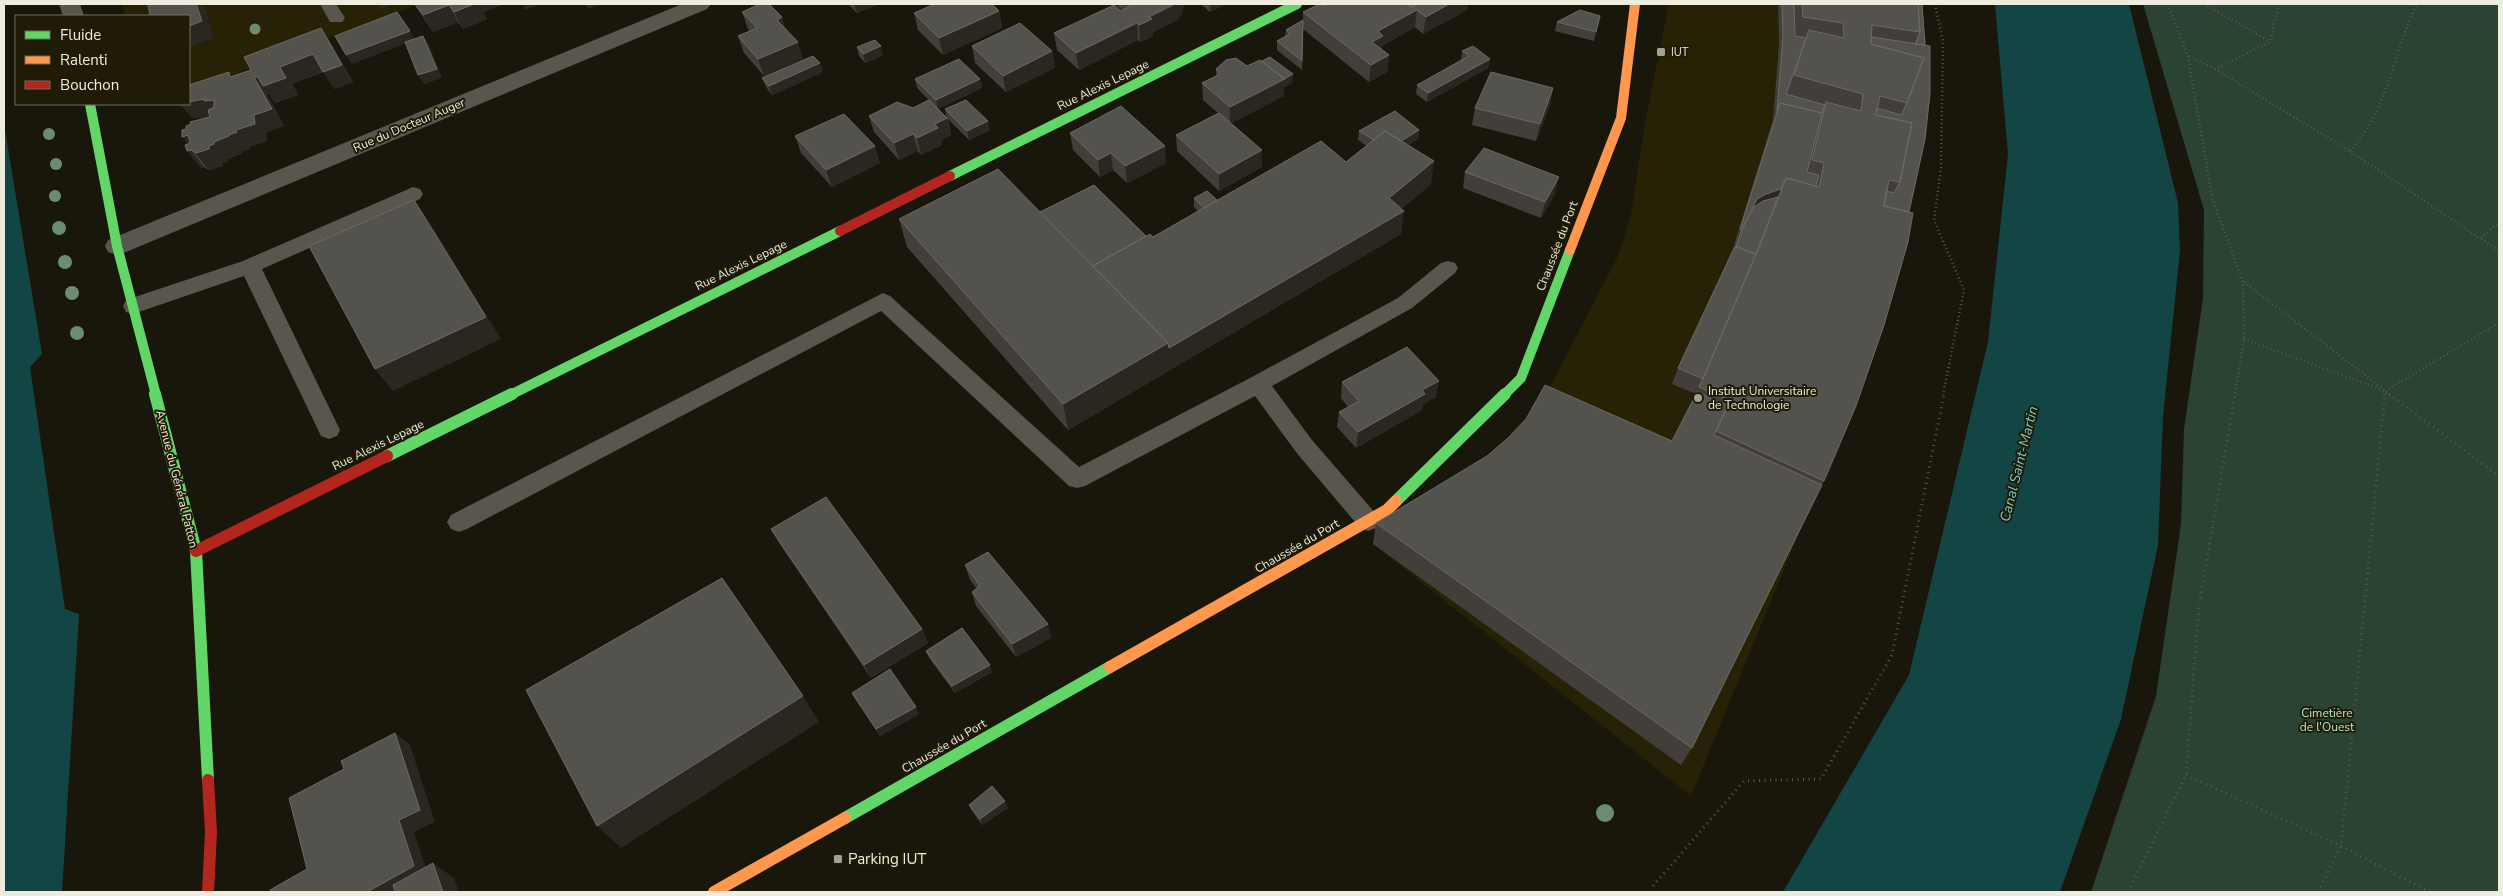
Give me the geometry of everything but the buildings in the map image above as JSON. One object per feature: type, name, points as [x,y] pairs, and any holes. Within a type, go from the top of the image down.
[{"type":"street","name":"Rue du Docteur Auger","points":[[118,246],[700,4]]},
{"type":"street","name":"Rue Alexis Lepage","points":[[196,551],[1297,4]]},
{"type":"street","name":"Chaussée du Port","points":[[714,892],[1387,510],[1521,378],[1621,118],[1635,4]]},
{"type":"street","name":"Avenue du Général Patton","points":[[90,105],[118,246],[196,551],[211,832],[208,892]]},
{"type":"lane","points":[[133,306],[250,266],[413,194]]},
{"type":"lane","points":[[250,266],[329,430]]},
{"type":"lane","points":[[459,522],[883,301],[1077,479],[1405,304],[1448,268]]},
{"type":"lane","points":[[1258,384],[1304,446],[1368,521]]},
{"type":"path","points":[[1653,886],[1744,781],[1821,779],[1892,655],[1964,290],[1934,220],[1941,168],[1943,41],[1935,4]]},
{"type":"path","points":[[2128,892],[2186,775],[2199,606],[2244,339],[2243,282],[2212,198],[2188,56],[2168,4]]},
{"type":"path","points":[[2204,4],[2270,42]]},
{"type":"path","points":[[2270,42],[2279,4]]},
{"type":"path","points":[[2350,151],[2361,141],[2388,86],[2412,14],[2418,4]]},
{"type":"path","points":[[2215,69],[2270,42]]},
{"type":"path","points":[[2188,56],[2215,69],[2350,151],[2499,251]]},
{"type":"path","points":[[2481,239],[2499,222]]},
{"type":"path","points":[[2243,282],[2499,476]]},
{"type":"path","points":[[2385,391],[2499,323]]},
{"type":"path","points":[[2244,339],[2385,391]]},
{"type":"path","points":[[2318,892],[2341,846],[2385,391]]},
{"type":"path","points":[[2186,775],[2341,846],[2430,892]]},
{"type":"shaded area","points":[[122,4],[419,4],[190,92],[190,15],[125,15]]},
{"type":"shaded area","name":"Institut Universitaire de Technologie","points":[[1669,4],[1919,4],[1810,506],[1691,796],[1373,544],[1482,477],[1550,387],[1618,256],[1631,215],[1644,129]]},
{"type":"green space","name":"Cimetière de l'Ouest","points":[[2143,4],[2499,4],[2499,892],[2091,892],[2156,696],[2181,524],[2184,429],[2203,298],[2204,210]]},
{"type":"water","name":"Canal Saint-Martin","points":[[1995,4],[2129,4],[2178,203],[2180,250],[2163,417],[2158,545],[2121,719],[2060,892],[1783,892],[1909,675],[1988,342],[2008,154]]},
{"type":"water","points":[[4,124],[42,354],[30,367],[65,609],[79,614],[62,892],[4,892]]},
{"type":"traffic: fast","points":[[950,176],[1297,4]]},
{"type":"traffic: fast","points":[[90,105],[117,246],[196,551],[208,780]]},
{"type":"traffic: fast","points":[[387,456],[840,231]]},
{"type":"traffic: fast","points":[[1396,501],[1521,378],[1570,250]]},
{"type":"traffic: fast","points":[[845,818],[1110,667]]},
{"type":"traffic: slow","points":[[1570,250],[1621,118],[1635,4]]},
{"type":"traffic: slow","points":[[1110,667],[1387,510],[1396,501]]},
{"type":"traffic: slow","points":[[714,892],[845,818]]},
{"type":"traffic: jam","points":[[840,231],[950,176]]},
{"type":"traffic: jam","points":[[196,551],[387,456]]},
{"type":"traffic: jam","points":[[208,780],[211,832],[208,892]]},
{"type":"place","name":"IUT","points":[[1661,52]]},
{"type":"place","name":"Institut Universitaire de Technologie","points":[[1698,398]]},
{"type":"place","name":"Parking IUT","points":[[838,859]]}]
